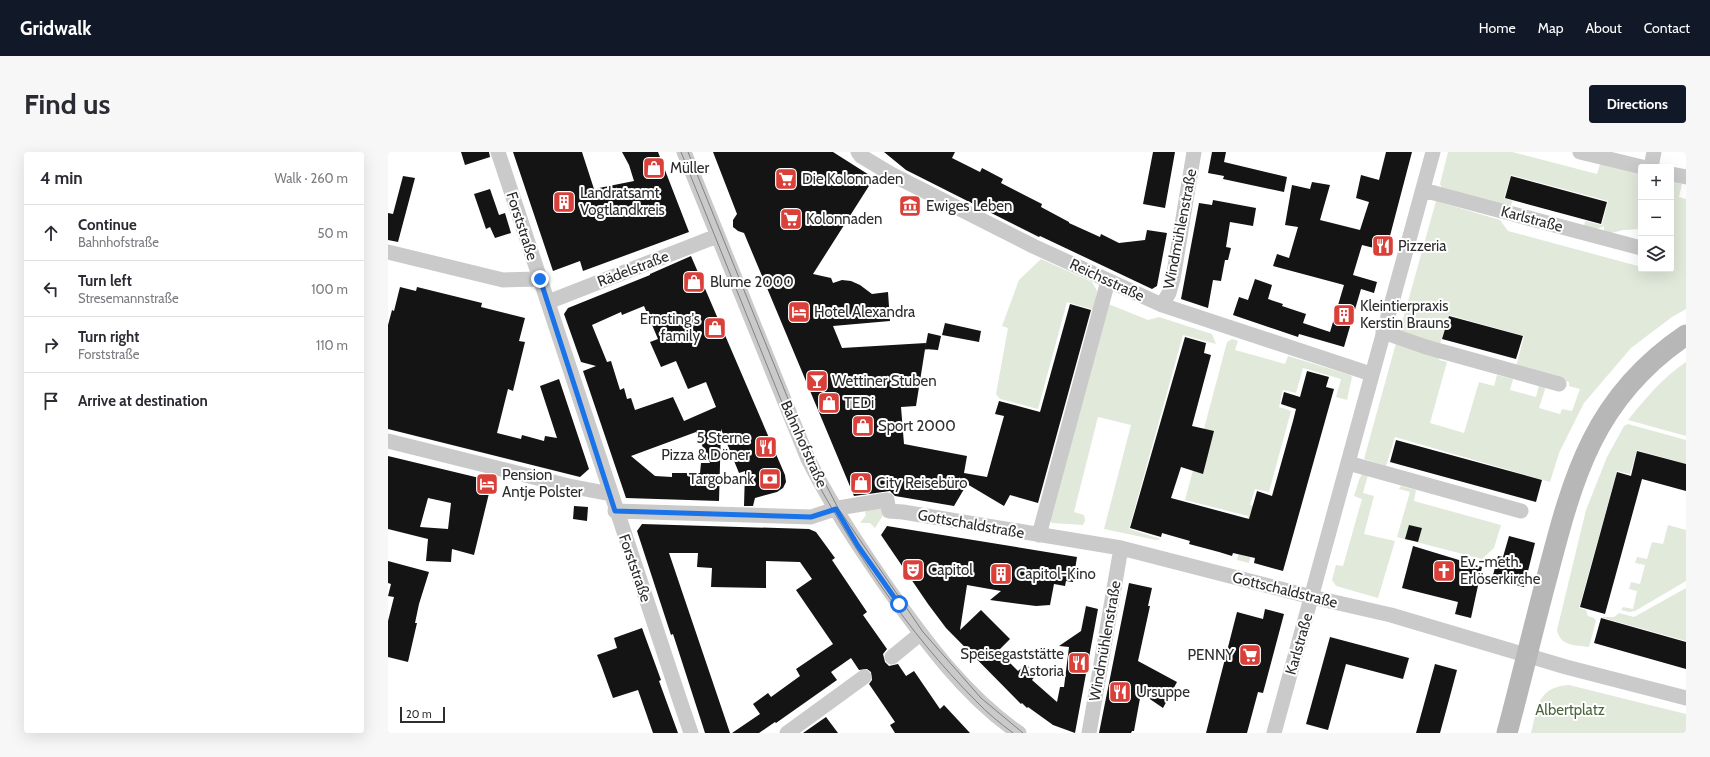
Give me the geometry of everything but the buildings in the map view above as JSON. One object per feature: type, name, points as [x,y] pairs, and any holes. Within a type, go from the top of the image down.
[{"type":"street","name":"Forststraße","points":[[498,152],[611,494],[615,511],[691,733]]},
{"type":"street","name":"Bahnhofstraße","points":[[684,152],[808,459],[836,509],[858,546],[920,634],[979,700],[1016,732]]},
{"type":"street","name":"Reichsstraße","points":[[858,152],[861,156],[891,174],[1033,246],[1162,305],[1371,374]]},
{"type":"street","name":"Windmühlenstraße","points":[[1162,305],[1169,293],[1173,279],[1194,152]]},
{"type":"street","name":"Karlstraße","points":[[1274,733],[1312,597],[1371,374],[1433,152]]},
{"type":"street","points":[[1580,152],[1638,166]]},
{"type":"street","points":[[1652,164],[1654,152]]},
{"type":"street","points":[[1674,175],[1686,177]]},
{"type":"street","name":"Karlstraße","points":[[1423,190],[1638,247]]},
{"type":"street","name":"Rädelstraße","points":[[548,302],[717,236]]},
{"type":"street","points":[[388,252],[503,280],[540,279]]},
{"type":"street","name":"Gottschaldstraße","points":[[1039,535],[1108,281]]},
{"type":"street","points":[[1383,332],[1426,347],[1559,384]]},
{"type":"street","points":[[1507,733],[1566,503],[1583,458],[1598,429],[1616,400],[1635,377],[1653,360],[1686,335]]},
{"type":"street","points":[[388,442],[568,486],[611,494]]},
{"type":"street","points":[[1348,463],[1521,511]]},
{"type":"street","name":"Gottschaldstraße","points":[[836,509],[886,500],[889,511],[903,512],[1121,548],[1312,597],[1391,615],[1527,655]]},
{"type":"street","points":[[615,511],[811,517],[836,509]]},
{"type":"street","name":"Windmühlenstraße","points":[[1090,730],[1121,548]]},
{"type":"street","points":[[892,657],[920,634]]},
{"type":"street","points":[[1527,655],[1686,698]]},
{"type":"street","points":[[787,733],[864,677]]},
{"type":"green space","points":[[1448,152],[1512,152],[1597,174],[1600,164],[1638,173],[1638,229],[1623,230],[1604,235],[1604,226],[1597,229],[1584,227],[1585,221],[1602,225],[1608,201],[1511,175],[1504,198],[1513,201],[1510,206],[1442,188],[1440,184]]},
{"type":"green space","points":[[1674,182],[1682,184],[1679,197],[1686,199],[1686,309],[1672,317],[1631,348],[1584,403],[1559,453],[1550,482],[1395,437],[1386,466],[1364,459],[1396,343],[1440,356],[1439,360],[1447,362],[1430,423],[1464,433],[1479,382],[1494,386],[1497,375],[1513,379],[1510,390],[1536,397],[1539,385],[1546,386],[1539,408],[1560,414],[1562,409],[1572,411],[1580,389],[1569,386],[1569,382],[1516,367],[1524,336],[1449,315],[1440,344],[1404,333],[1400,330],[1436,201],[1500,220],[1508,231],[1638,266],[1638,272],[1674,272]]},
{"type":"green space","points":[[1041,259],[1092,282],[1097,291],[1095,310],[1067,302],[1038,409],[1000,399],[996,394],[1008,328],[1002,326],[1019,280]]},
{"type":"green space","points":[[1106,303],[1148,320],[1159,317],[1212,334],[1216,344],[1183,335],[1129,529],[1161,539],[1156,540],[1104,529],[1131,425],[1098,417],[1074,512],[1084,515],[1085,521],[1083,525],[1052,523],[1049,519]]},
{"type":"green space","points":[[1232,339],[1238,341],[1235,350],[1285,364],[1288,356],[1350,375],[1352,377],[1347,400],[1336,397],[1341,379],[1303,368],[1296,393],[1283,390],[1279,407],[1291,411],[1269,492],[1255,489],[1250,505],[1264,509],[1249,563],[1237,560],[1248,516],[1185,500],[1227,342]]},
{"type":"green space","points":[[1686,362],[1686,436],[1628,420],[1662,381]]},
{"type":"green space","points":[[1628,424],[1686,440],[1686,464],[1637,450],[1630,474],[1617,471],[1579,608],[1586,610],[1588,616],[1594,618],[1596,621],[1589,647],[1569,644],[1561,639],[1557,630],[1586,510],[1607,457],[1624,426]]},
{"type":"green space","points":[[1362,474],[1368,475],[1363,493],[1374,496],[1364,534],[1395,541],[1378,598],[1336,586],[1332,580],[1336,565],[1343,566],[1362,499],[1354,496]]},
{"type":"green space","points":[[1401,486],[1416,490],[1414,501],[1501,525],[1494,548],[1482,559],[1397,537],[1410,492],[1399,489]]},
{"type":"green space","points":[[885,505],[882,517],[875,528],[870,523],[860,523],[866,515],[865,512],[868,506]]},
{"type":"green space","points":[[1668,525],[1686,530],[1686,581],[1635,611],[1629,612],[1621,610],[1623,607],[1633,609],[1637,591],[1629,589],[1631,582],[1640,584],[1645,565],[1635,563],[1637,557],[1647,559],[1652,542],[1663,544]]},
{"type":"green space","points":[[1686,588],[1686,641],[1600,617],[1614,617],[1619,613],[1634,617]]},
{"type":"green space","name":"Albertplatz","points":[[1569,685],[1686,714],[1686,733],[1531,733],[1538,707],[1545,694],[1558,687]]},
{"type":"tram line","points":[[681,152],[806,462],[842,526],[882,588],[927,647],[980,705],[1013,733]]},
{"type":"tram line","points":[[688,152],[812,458],[838,508],[923,632],[981,698],[1023,733]]},
{"type":"place","name":"Müller","points":[[654,168]]},
{"type":"place","name":"Die Kolonnaden","points":[[786,179]]},
{"type":"place","name":"Landratsamt Vogtlandkreis","points":[[564,202]]},
{"type":"place","name":"Ewiges Leben","points":[[910,206]]},
{"type":"place","name":"Kolonnaden","points":[[791,219]]},
{"type":"place","name":"Pizzeria","points":[[1383,246]]},
{"type":"place","name":"Blume 2000","points":[[694,282]]},
{"type":"place","name":"Hotel Alexandra","points":[[799,312]]},
{"type":"place","name":"Kleintierpraxis Kerstin Brauns","points":[[1344,315]]},
{"type":"place","name":"Ernsting's family","points":[[715,328]]},
{"type":"place","name":"Wettiner Stuben","points":[[817,381]]},
{"type":"place","name":"TEDi","points":[[829,403]]},
{"type":"place","name":"Sport 2000","points":[[863,426]]},
{"type":"place","name":"5 Sterne Pizza & Döner","points":[[766,447]]},
{"type":"place","name":"Targobank","points":[[770,479]]},
{"type":"place","name":"City Reisebüro","points":[[861,483]]},
{"type":"place","name":"Pension Antje Polster","points":[[487,484]]},
{"type":"place","name":"Capitol","points":[[913,570]]},
{"type":"place","name":"Ev.-meth. Erlöserkirche","points":[[1444,571]]},
{"type":"place","name":"Capitol-Kino","points":[[1001,574]]},
{"type":"place","name":"PENNY","points":[[1250,655]]},
{"type":"place","name":"Speisegaststätte Astoria","points":[[1079,663]]},
{"type":"place","name":"Ursuppe","points":[[1120,692]]},
{"type":"route","points":[[540,279],[611,494],[615,511],[811,517],[836,509],[858,546],[899,604]]}]
